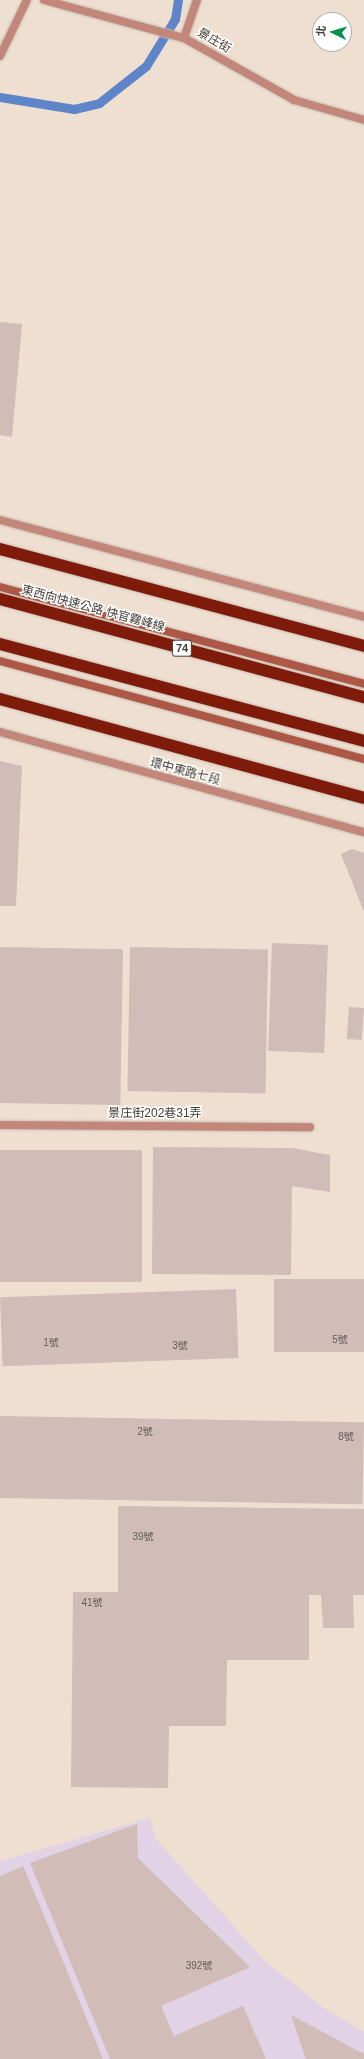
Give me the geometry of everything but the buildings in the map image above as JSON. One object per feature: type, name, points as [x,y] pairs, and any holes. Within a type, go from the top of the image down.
[{"type":"highway","points":[[0,549],[364,646]]},
{"type":"highway","name":"東西向快速公路 快官霧峰線","points":[[0,599],[364,697]]},
{"type":"highway","points":[[0,644],[364,741]]},
{"type":"highway","points":[[0,699],[364,798]]},
{"type":"street","points":[[0,56],[27,0]]},
{"type":"street","name":"景庄街","points":[[44,0],[184,38],[294,100],[364,120]]},
{"type":"street","points":[[184,38],[197,0]]},
{"type":"street","points":[[0,520],[364,617]]},
{"type":"street","points":[[0,587],[364,684]]},
{"type":"street","points":[[0,661],[364,758]]},
{"type":"street","name":"環中東路七段","points":[[0,732],[364,832]]},
{"type":"street","name":"景庄街202巷31弄","points":[[0,1126],[310,1127]]},
{"type":"shaded area","points":[[150,1818],[156,1839],[265,1961],[325,2009],[364,2032],[364,2059],[0,2059],[0,1861]]},
{"type":"waterway","points":[[0,97],[74,109],[99,103],[146,66],[175,19],[178,0]]}]
